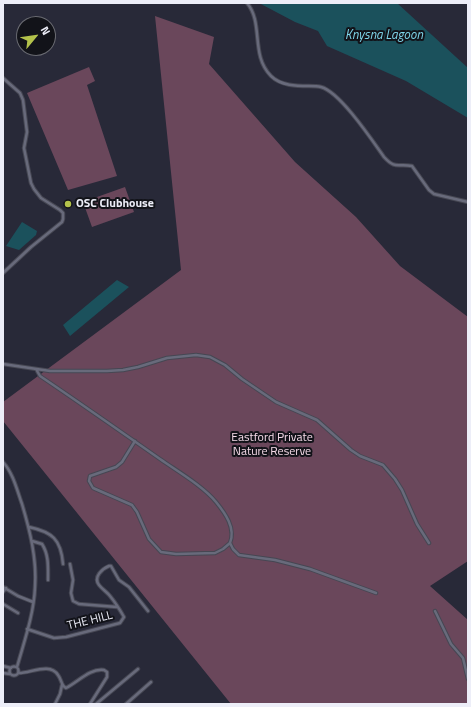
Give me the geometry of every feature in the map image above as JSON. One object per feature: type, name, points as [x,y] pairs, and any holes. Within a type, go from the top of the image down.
[{"type":"street","points":[[247,3],[254,14],[260,56],[267,71],[276,80],[289,85],[321,87],[326,89],[339,100],[391,164],[394,166],[412,166],[429,190],[434,194],[468,202]]},
{"type":"street","points":[[3,78],[20,93],[23,100],[27,132],[24,148],[34,189],[41,198],[60,210],[63,213],[63,217],[62,222],[3,272]]},
{"type":"street","points":[[3,364],[50,372],[123,370],[167,358],[196,355],[210,357],[225,365],[242,379],[276,402],[317,420],[360,456],[383,465],[402,490],[417,524],[429,543]]},
{"type":"street","points":[[36,369],[40,376],[135,441],[194,483],[215,501],[226,515],[232,530],[233,536],[230,543],[215,553],[176,554],[161,552],[149,539],[137,512],[132,505],[93,488],[89,481],[90,476],[116,467],[122,462],[135,441]]},
{"type":"street","points":[[3,462],[7,466],[15,484],[32,541],[35,587],[34,602],[17,668],[19,673]]},
{"type":"street","points":[[29,527],[42,530],[52,535],[62,555],[63,564]]},
{"type":"street","points":[[32,541],[42,544],[45,549],[49,564],[48,580]]},
{"type":"street","points":[[230,543],[233,549],[239,554],[275,560],[310,569],[376,593]]},
{"type":"street","points":[[70,564],[73,580],[71,592],[73,601],[79,604],[117,607]]},
{"type":"street","name":"THE HILL","points":[[27,629],[54,638],[120,623],[124,617],[111,597],[98,584],[98,576],[103,568],[109,566],[111,566],[119,580],[129,587],[148,611]]},
{"type":"street","points":[[3,592],[4,587],[18,596],[34,602]]},
{"type":"street","points":[[3,604],[18,613]]},
{"type":"street","points":[[435,611],[451,644],[463,658],[468,679]]},
{"type":"street","points":[[3,666],[17,668]]},
{"type":"street","points":[[11,668],[11,674]]},
{"type":"street","points":[[3,673],[15,676],[19,673],[48,668],[57,674],[62,685],[60,694],[54,704]]},
{"type":"street","points":[[96,704],[138,669]]},
{"type":"street","points":[[62,685],[66,688],[81,678],[96,671],[104,670],[107,672],[107,677],[90,704]]},
{"type":"street","points":[[126,704],[151,682]]},
{"type":"green space","name":"Eastford Private Nature Reserve","points":[[155,16],[214,37],[209,64],[295,162],[356,217],[400,266],[468,317],[468,561],[430,586],[468,620],[468,704],[231,704],[3,421],[3,402],[181,270]]},
{"type":"green space","points":[[89,67],[95,81],[87,85],[117,176],[68,190],[27,93]]},
{"type":"green space","points":[[125,187],[134,212],[92,227],[83,202]]},
{"type":"water","name":"Knysna Lagoon","points":[[259,3],[397,3],[468,68],[468,118],[406,81],[327,46],[318,31],[295,22]]},
{"type":"water","points":[[22,222],[37,231],[36,235],[19,250],[6,246]]},
{"type":"water","points":[[117,280],[129,287],[70,336],[63,325]]},
{"type":"place","name":"OSC Clubhouse","points":[[68,204]]}]
